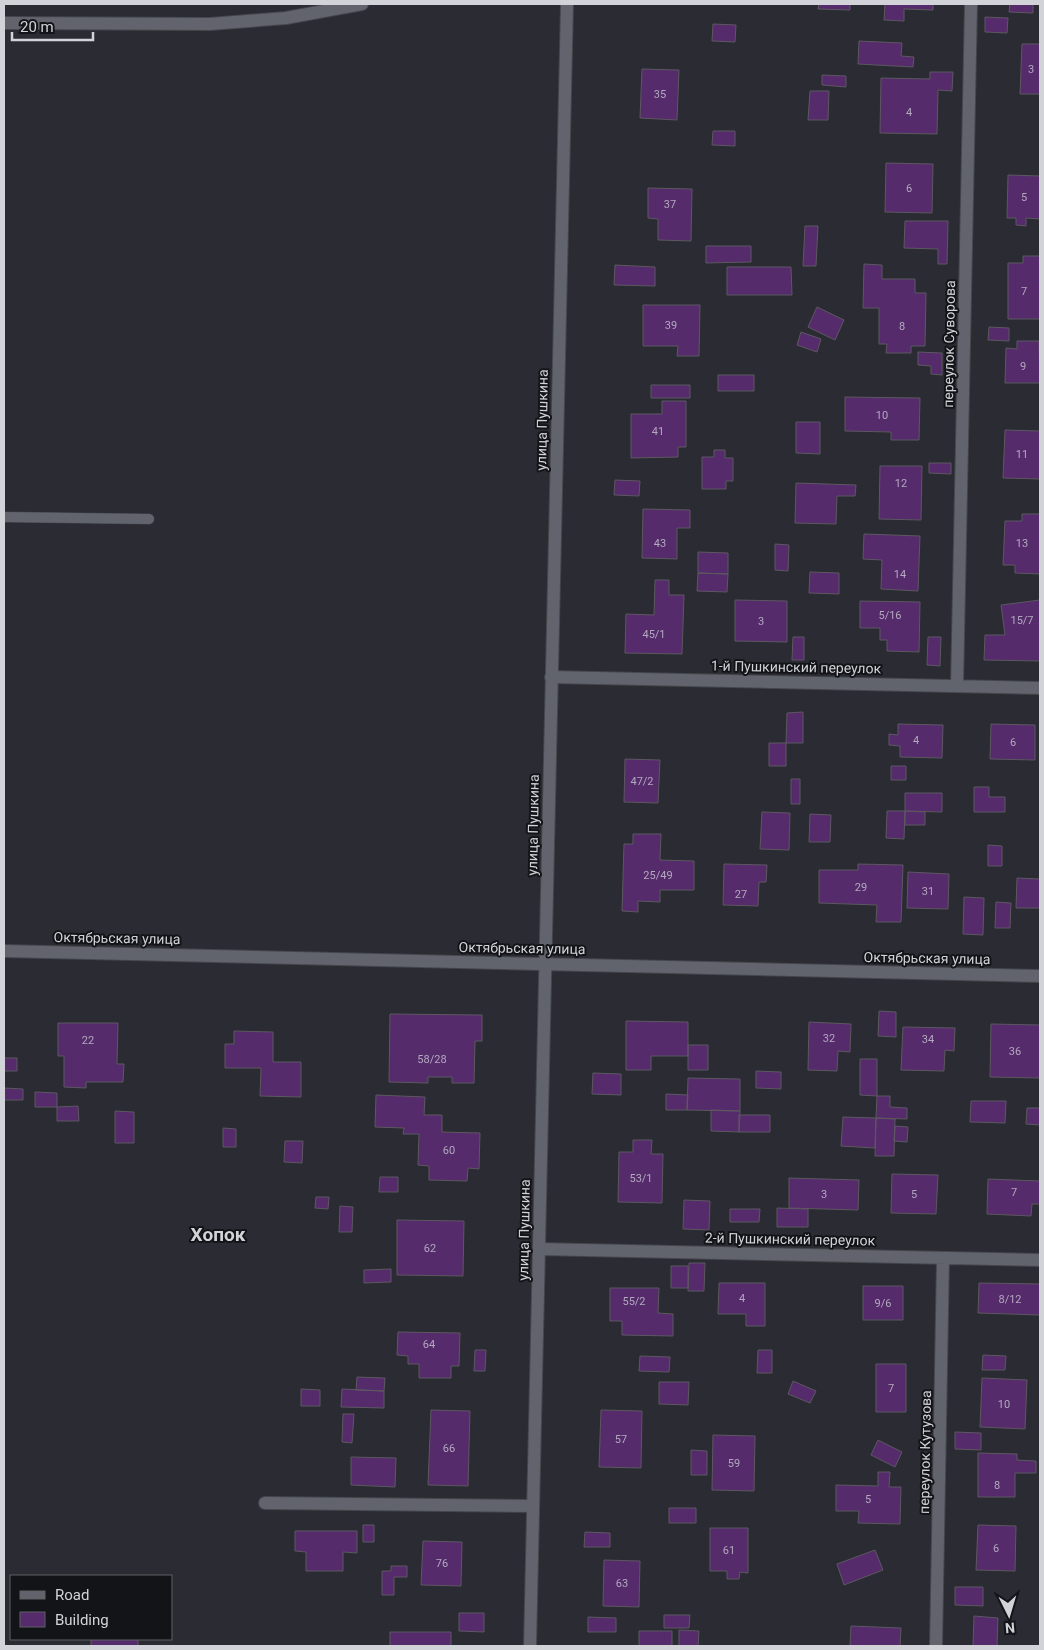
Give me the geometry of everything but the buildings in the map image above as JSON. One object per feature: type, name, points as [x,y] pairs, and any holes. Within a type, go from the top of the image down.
[{"type":"street","points":[[4,23],[210,24],[274,20],[341,6],[362,4]]},
{"type":"street","name":"улица Пушкина","points":[[530,1646],[566,4]]},
{"type":"street","name":"переулок Суворова","points":[[957,686],[971,4]]},
{"type":"street","name":"1-й Пушкинский переулок","points":[[551,677],[1040,688]]},
{"type":"street","name":"Октябрьская улица","points":[[4,951],[1040,976]]},
{"type":"street","name":"2-й Пушкинский переулок","points":[[538,1249],[1040,1260]]},
{"type":"street","name":"переулок Кутузова","points":[[936,1646],[943,1258]]},
{"type":"street","points":[[265,1502],[533,1506]]},
{"type":"lane","points":[[4,516],[149,519]]},
{"type":"district","name":"Хопок","points":[[218,1234]]}]
